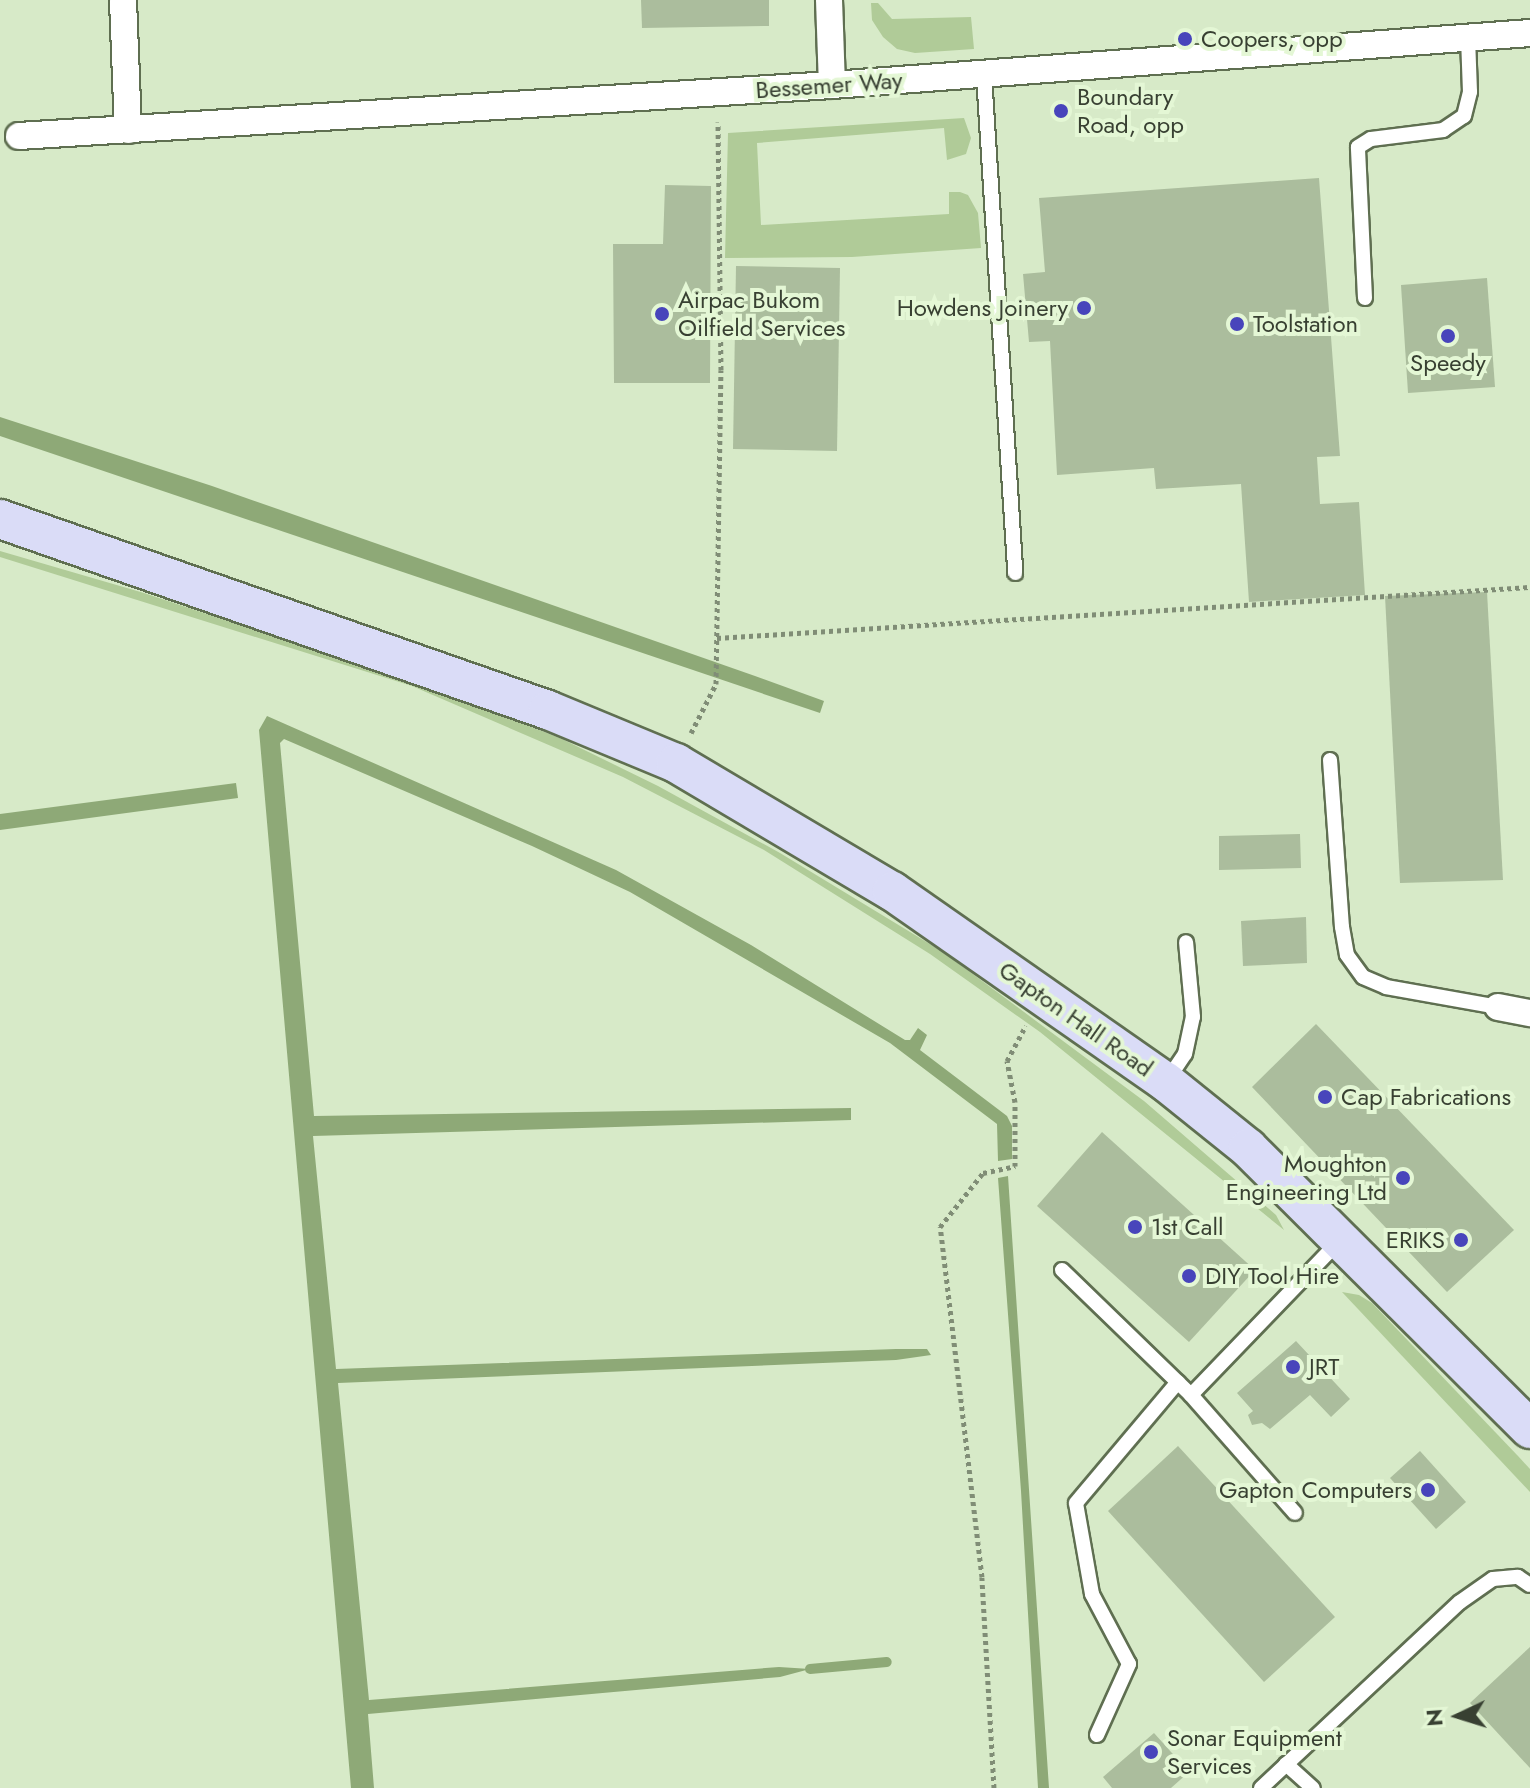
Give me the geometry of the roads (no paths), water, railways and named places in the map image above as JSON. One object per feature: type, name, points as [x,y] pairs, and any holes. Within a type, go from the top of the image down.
[{"type":"street","points":[[123,0],[128,130]]},
{"type":"street","points":[[829,0],[832,85]]},
{"type":"street","name":"Bessemer Way","points":[[19,136],[984,75],[1530,33]]},
{"type":"street","name":"Gapton Hall Road","points":[[0,520],[548,710],[676,763],[892,891],[1166,1082],[1248,1148],[1530,1429]]},
{"type":"street","points":[[1498,1007],[1530,1013]]},
{"type":"lane","points":[[1365,298],[1358,147],[1371,139],[1443,130],[1464,116],[1470,92],[1468,38]]},
{"type":"lane","points":[[984,75],[1015,573]]},
{"type":"lane","points":[[1330,760],[1342,927],[1347,955],[1363,977],[1386,987],[1498,1007]]},
{"type":"lane","points":[[1166,1082],[1185,1054],[1193,1017],[1186,942]]},
{"type":"lane","points":[[1191,1395],[1341,1240]]},
{"type":"lane","points":[[1062,1270],[1191,1395],[1295,1513]]},
{"type":"lane","points":[[1097,1735],[1129,1664],[1092,1594],[1076,1503],[1178,1382]]},
{"type":"lane","points":[[1261,1788],[1460,1602],[1493,1579],[1524,1581],[1530,1564]]},
{"type":"lane","points":[[1286,1764],[1313,1788]]},
{"type":"waterway","points":[[810,1669],[887,1662]]},
{"type":"place","name":"Coopers, opp","points":[[1185,39]]},
{"type":"place","name":"Boundary Road, opp","points":[[1061,111]]},
{"type":"place","name":"Howdens Joinery","points":[[1084,308]]},
{"type":"place","name":"Airpac Bukom Oilfield Services","points":[[662,314]]},
{"type":"place","name":"Toolstation","points":[[1237,324]]},
{"type":"place","name":"Speedy","points":[[1448,336]]},
{"type":"place","name":"Cap Fabrications","points":[[1325,1097]]},
{"type":"place","name":"Moughton Engineering Ltd","points":[[1403,1178]]},
{"type":"place","name":"1st Call","points":[[1135,1227]]},
{"type":"place","name":"ERIKS","points":[[1461,1240]]},
{"type":"place","name":"DIY Tool Hire","points":[[1189,1276]]},
{"type":"place","name":"JRT","points":[[1293,1367]]},
{"type":"place","name":"Gapton Computers","points":[[1428,1490]]},
{"type":"place","name":"Sonar Equipment Services","points":[[1151,1752]]}]
